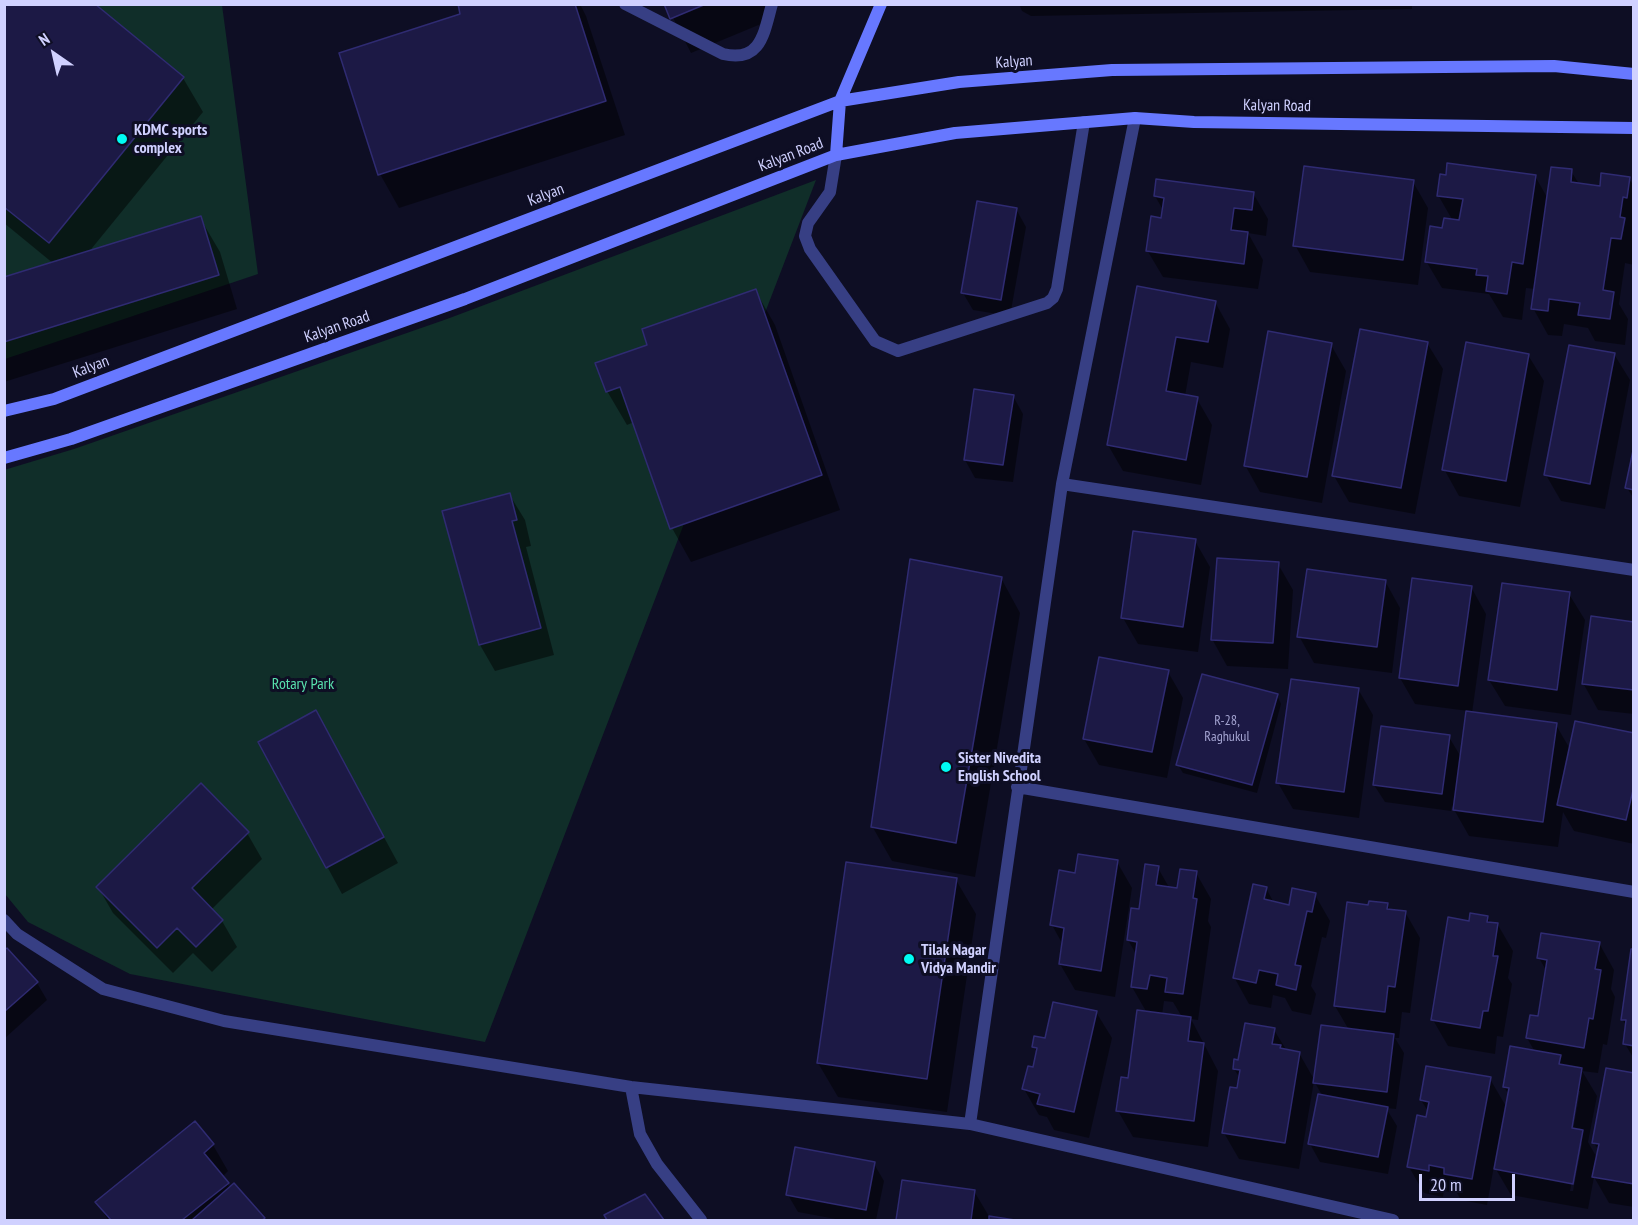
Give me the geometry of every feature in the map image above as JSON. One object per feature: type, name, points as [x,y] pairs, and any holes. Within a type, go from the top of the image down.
[{"type":"main road","points":[[836,155],[840,101],[881,4]]},
{"type":"main road","name":"Kalyan","points":[[4,411],[54,399],[840,101],[959,82],[1112,70],[1554,66],[1634,74]]},
{"type":"main road","name":"Kalyan Road","points":[[4,458],[71,439],[465,299],[836,155],[956,133],[1135,118],[1194,122],[1634,128]]},
{"type":"street","points":[[625,4],[723,54],[734,57],[751,52],[762,41],[772,4]]},
{"type":"street","points":[[970,1124],[1062,484],[1135,118]]},
{"type":"street","points":[[836,155],[830,192],[808,223],[805,236],[810,249],[875,341],[898,351],[1047,303],[1053,298],[1057,289],[1084,122]]},
{"type":"street","points":[[1062,484],[1634,570]]},
{"type":"street","points":[[1017,787],[1634,892]]},
{"type":"street","points":[[4,920],[17,934],[103,989],[224,1021],[631,1087],[970,1124],[1393,1221]]},
{"type":"street","points":[[631,1087],[640,1134],[657,1164],[701,1221]]},
{"type":"green space","name":"KDMC sports complex","points":[[4,5],[222,5],[258,274],[5,359]]},
{"type":"green space","name":"Rotary Park","points":[[816,180],[485,1042],[130,974],[28,922],[5,894],[4,470],[74,449],[447,319]]},
{"type":"building","points":[[4,4],[95,4],[184,77],[49,243],[4,207]]},
{"type":"building","points":[[458,4],[575,4],[606,101],[378,175],[339,53],[460,14]]},
{"type":"building","points":[[664,4],[706,4],[670,19]]},
{"type":"building","points":[[1447,163],[1536,175],[1523,264],[1512,262],[1507,294],[1486,291],[1488,276],[1476,275],[1477,269],[1425,262],[1430,226],[1442,228],[1444,218],[1459,220],[1463,199],[1437,196],[1440,174],[1446,175]]},
{"type":"building","points":[[1304,166],[1414,180],[1403,260],[1293,246]]},
{"type":"building","points":[[1551,167],[1572,169],[1571,182],[1600,186],[1601,173],[1630,177],[1627,198],[1623,197],[1620,217],[1625,218],[1621,239],[1611,238],[1603,290],[1614,292],[1610,319],[1578,315],[1580,303],[1549,299],[1548,311],[1531,309]]},
{"type":"building","points":[[1156,179],[1254,192],[1252,210],[1234,208],[1231,230],[1248,232],[1244,264],[1146,251],[1151,216],[1161,218],[1164,198],[1154,196]]},
{"type":"building","points":[[977,201],[1017,208],[1001,300],[961,293]]},
{"type":"building","points":[[201,216],[219,275],[4,342],[4,277]]},
{"type":"building","points":[[1137,286],[1216,301],[1208,342],[1176,337],[1166,391],[1198,397],[1186,460],[1107,445]]},
{"type":"building","points":[[756,289],[822,475],[670,529],[620,387],[606,392],[595,363],[647,345],[642,329]]},
{"type":"building","points":[[1360,329],[1428,342],[1401,488],[1332,476]]},
{"type":"building","points":[[1268,331],[1332,343],[1307,477],[1244,466]]},
{"type":"building","points":[[1466,342],[1529,354],[1506,481],[1442,470]]},
{"type":"building","points":[[1569,345],[1615,353],[1590,484],[1544,475]]},
{"type":"building","points":[[974,389],[1014,395],[1003,465],[964,460]]},
{"type":"building","points":[[1634,446],[1634,490],[1625,488]]},
{"type":"building","points":[[510,493],[517,520],[512,521],[541,628],[479,645],[442,511]]},
{"type":"building","points":[[1133,531],[1196,539],[1183,627],[1121,618]]},
{"type":"building","points":[[1217,558],[1279,562],[1273,643],[1211,640]]},
{"type":"building","points":[[910,559],[1002,577],[956,843],[871,827]]},
{"type":"building","points":[[1307,569],[1386,580],[1377,647],[1297,637]]},
{"type":"building","points":[[1412,578],[1472,586],[1458,686],[1399,678]]},
{"type":"building","points":[[1502,583],[1570,592],[1557,690],[1488,680]]},
{"type":"building","points":[[1591,616],[1634,622],[1634,690],[1582,684]]},
{"type":"building","points":[[1099,657],[1169,670],[1152,752],[1083,739]]},
{"type":"building","points":[[1202,674],[1278,694],[1252,785],[1176,765]]},
{"type":"building","points":[[1291,679],[1359,688],[1344,792],[1276,783]]},
{"type":"building","points":[[316,710],[384,837],[326,868],[258,742]]},
{"type":"building","points":[[1466,711],[1557,723],[1543,822],[1453,810]]},
{"type":"building","points":[[1575,721],[1634,733],[1634,786],[1626,820],[1557,805]]},
{"type":"building","points":[[1381,726],[1450,735],[1442,794],[1373,785]]},
{"type":"building","points":[[201,783],[249,832],[192,888],[223,920],[196,947],[177,928],[157,948],[96,887]]},
{"type":"building","points":[[1078,854],[1118,860],[1101,971],[1059,964],[1064,928],[1050,925],[1059,870],[1075,873]]},
{"type":"building","points":[[846,862],[957,878],[927,1079],[817,1063]]},
{"type":"building","points":[[1145,864],[1159,866],[1156,885],[1177,888],[1180,869],[1197,871],[1193,898],[1197,899],[1183,994],[1165,992],[1167,978],[1150,975],[1147,989],[1131,987],[1137,942],[1127,940],[1131,908],[1139,909]]},
{"type":"building","points":[[1253,884],[1267,887],[1264,899],[1289,905],[1292,888],[1316,893],[1312,912],[1307,911],[1295,965],[1301,966],[1296,990],[1276,985],[1278,974],[1259,970],[1256,983],[1233,978]]},
{"type":"building","points":[[1369,901],[1388,903],[1387,909],[1406,911],[1395,987],[1388,986],[1385,1012],[1334,1006],[1347,902],[1368,905]]},
{"type":"building","points":[[1470,913],[1488,916],[1487,922],[1498,923],[1493,956],[1498,956],[1488,1011],[1483,1011],[1480,1028],[1431,1020],[1448,917],[1469,921]]},
{"type":"building","points":[[1541,933],[1600,942],[1595,969],[1601,970],[1593,1019],[1589,1018],[1584,1048],[1526,1038],[1530,1015],[1538,1016],[1547,960],[1537,958]]},
{"type":"building","points":[[7,948],[38,982],[4,1012],[4,950]]},
{"type":"building","points":[[1631,949],[1634,949],[1634,1046],[1623,1044],[1626,1020],[1621,1020]]},
{"type":"building","points":[[1053,1002],[1097,1011],[1074,1112],[1037,1104],[1040,1094],[1022,1089],[1028,1066],[1033,1067],[1037,1048],[1032,1047],[1034,1036],[1045,1038]]},
{"type":"building","points":[[1137,1010],[1191,1017],[1188,1041],[1204,1043],[1194,1121],[1116,1111],[1121,1077],[1128,1078]]},
{"type":"building","points":[[1245,1023],[1275,1028],[1272,1044],[1300,1052],[1285,1143],[1222,1133],[1230,1087],[1237,1088],[1240,1070],[1233,1069],[1234,1059],[1238,1060]]},
{"type":"building","points":[[1321,1025],[1394,1034],[1387,1092],[1313,1083]]},
{"type":"building","points":[[1510,1046],[1561,1055],[1559,1064],[1582,1068],[1572,1128],[1583,1130],[1573,1184],[1494,1169],[1509,1088],[1503,1087]]},
{"type":"building","points":[[1426,1066],[1491,1077],[1472,1179],[1444,1174],[1444,1168],[1429,1165],[1429,1171],[1407,1167],[1417,1115],[1426,1117],[1429,1102],[1420,1100]]},
{"type":"building","points":[[1606,1068],[1634,1073],[1634,1184],[1592,1177],[1599,1144],[1592,1143]]},
{"type":"building","points":[[1318,1094],[1388,1107],[1378,1157],[1308,1144]]},
{"type":"building","points":[[195,1121],[214,1144],[204,1153],[229,1183],[182,1220],[111,1220],[95,1202]]},
{"type":"building","points":[[795,1147],[875,1162],[866,1210],[786,1195]]},
{"type":"building","points":[[902,1180],[975,1190],[971,1220],[896,1220]]},
{"type":"building","points":[[234,1183],[265,1218],[262,1220],[192,1220]]},
{"type":"building","points":[[645,1194],[664,1220],[607,1220],[604,1215]]},
{"type":"building","points":[[989,1216],[1015,1220],[989,1220]]},
{"type":"place","name":"KDMC sports complex","points":[[122,139]]},
{"type":"place","name":"Sister Nivedita English School","points":[[946,767]]},
{"type":"place","name":"Tilak Nagar Vidya Mandir","points":[[909,959]]}]
